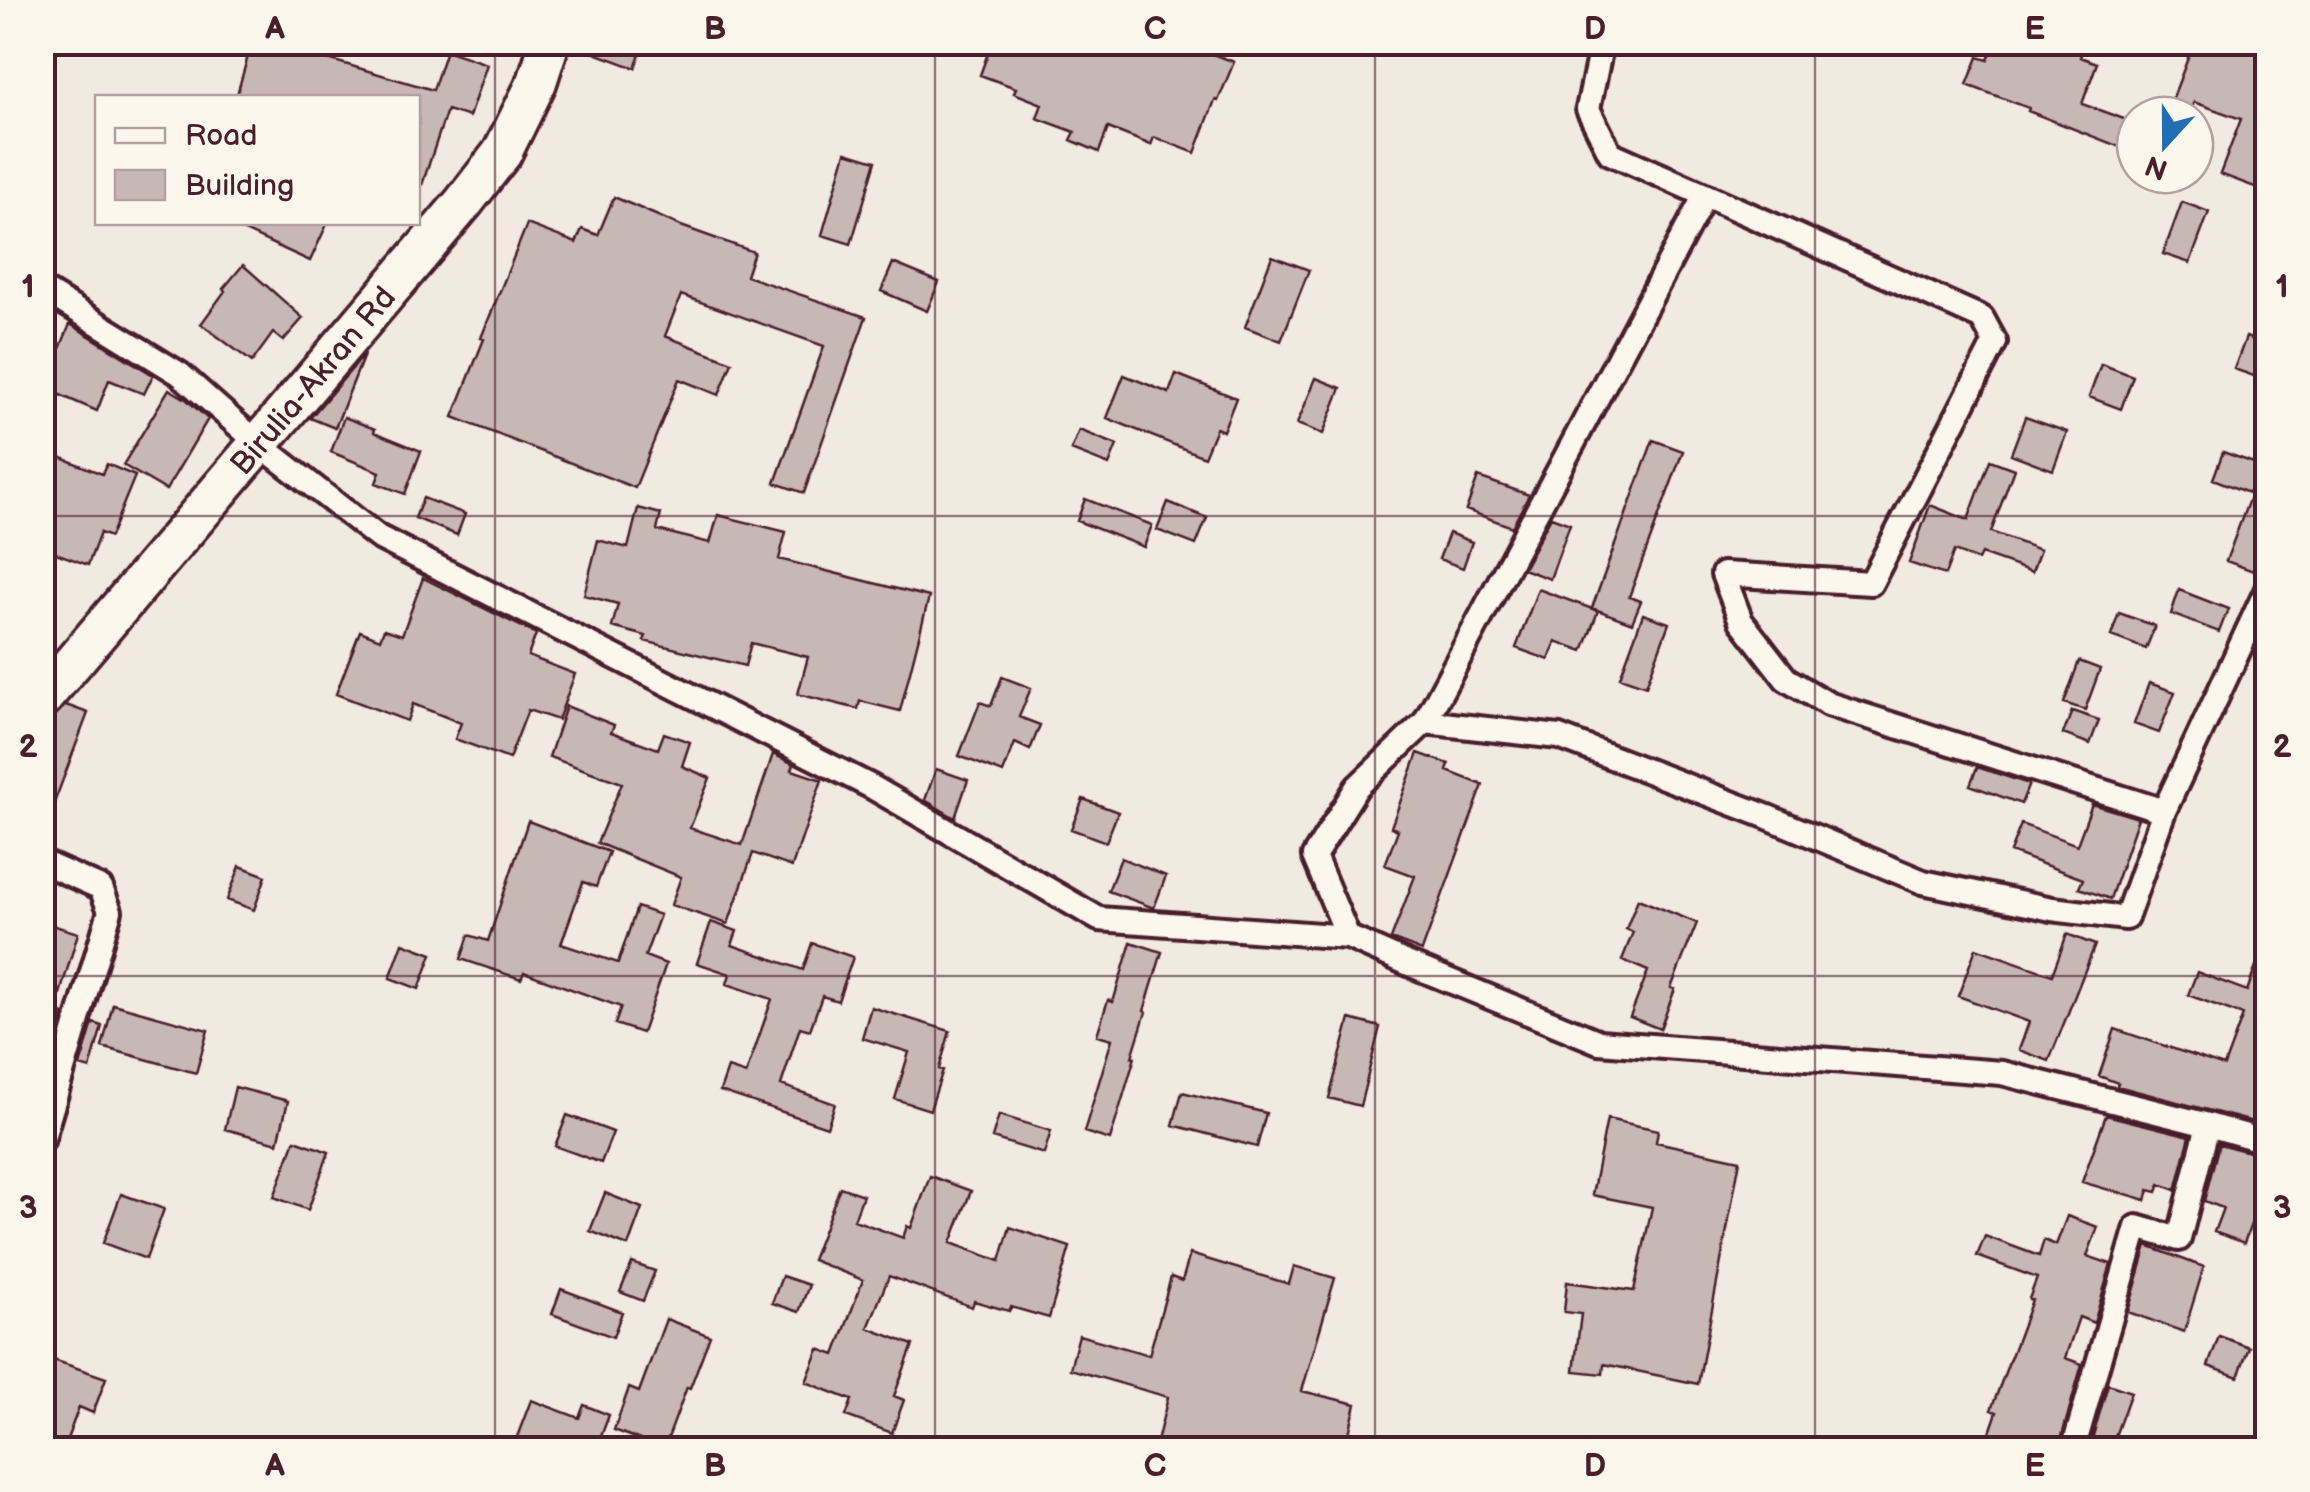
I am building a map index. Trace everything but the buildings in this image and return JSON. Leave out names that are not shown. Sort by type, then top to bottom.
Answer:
[{"type":"highway","name":"Birulia-Akran Rd","points":[[42,700],[502,153],[537,82],[550,42]]},
{"type":"street","points":[[1602,42],[1588,109],[1610,153],[1982,318],[1995,342],[1871,582],[1723,574],[1741,620],[1786,679],[1828,704],[2164,810]]},
{"type":"street","points":[[1348,937],[1314,856],[1357,787],[1425,722],[1705,195]]},
{"type":"street","points":[[42,289],[180,374],[378,537],[872,787],[1099,919],[1348,937],[1598,1042],[2002,1074],[2268,1142]]},
{"type":"street","points":[[1425,722],[1559,737],[1768,817],[1923,882],[2052,909],[2126,918],[2164,810],[2268,587]]},
{"type":"street","points":[[42,862],[101,888],[110,911],[42,1141]]},
{"type":"street","points":[[2073,1450],[2137,1227],[2180,1239],[2208,1125]]}]
